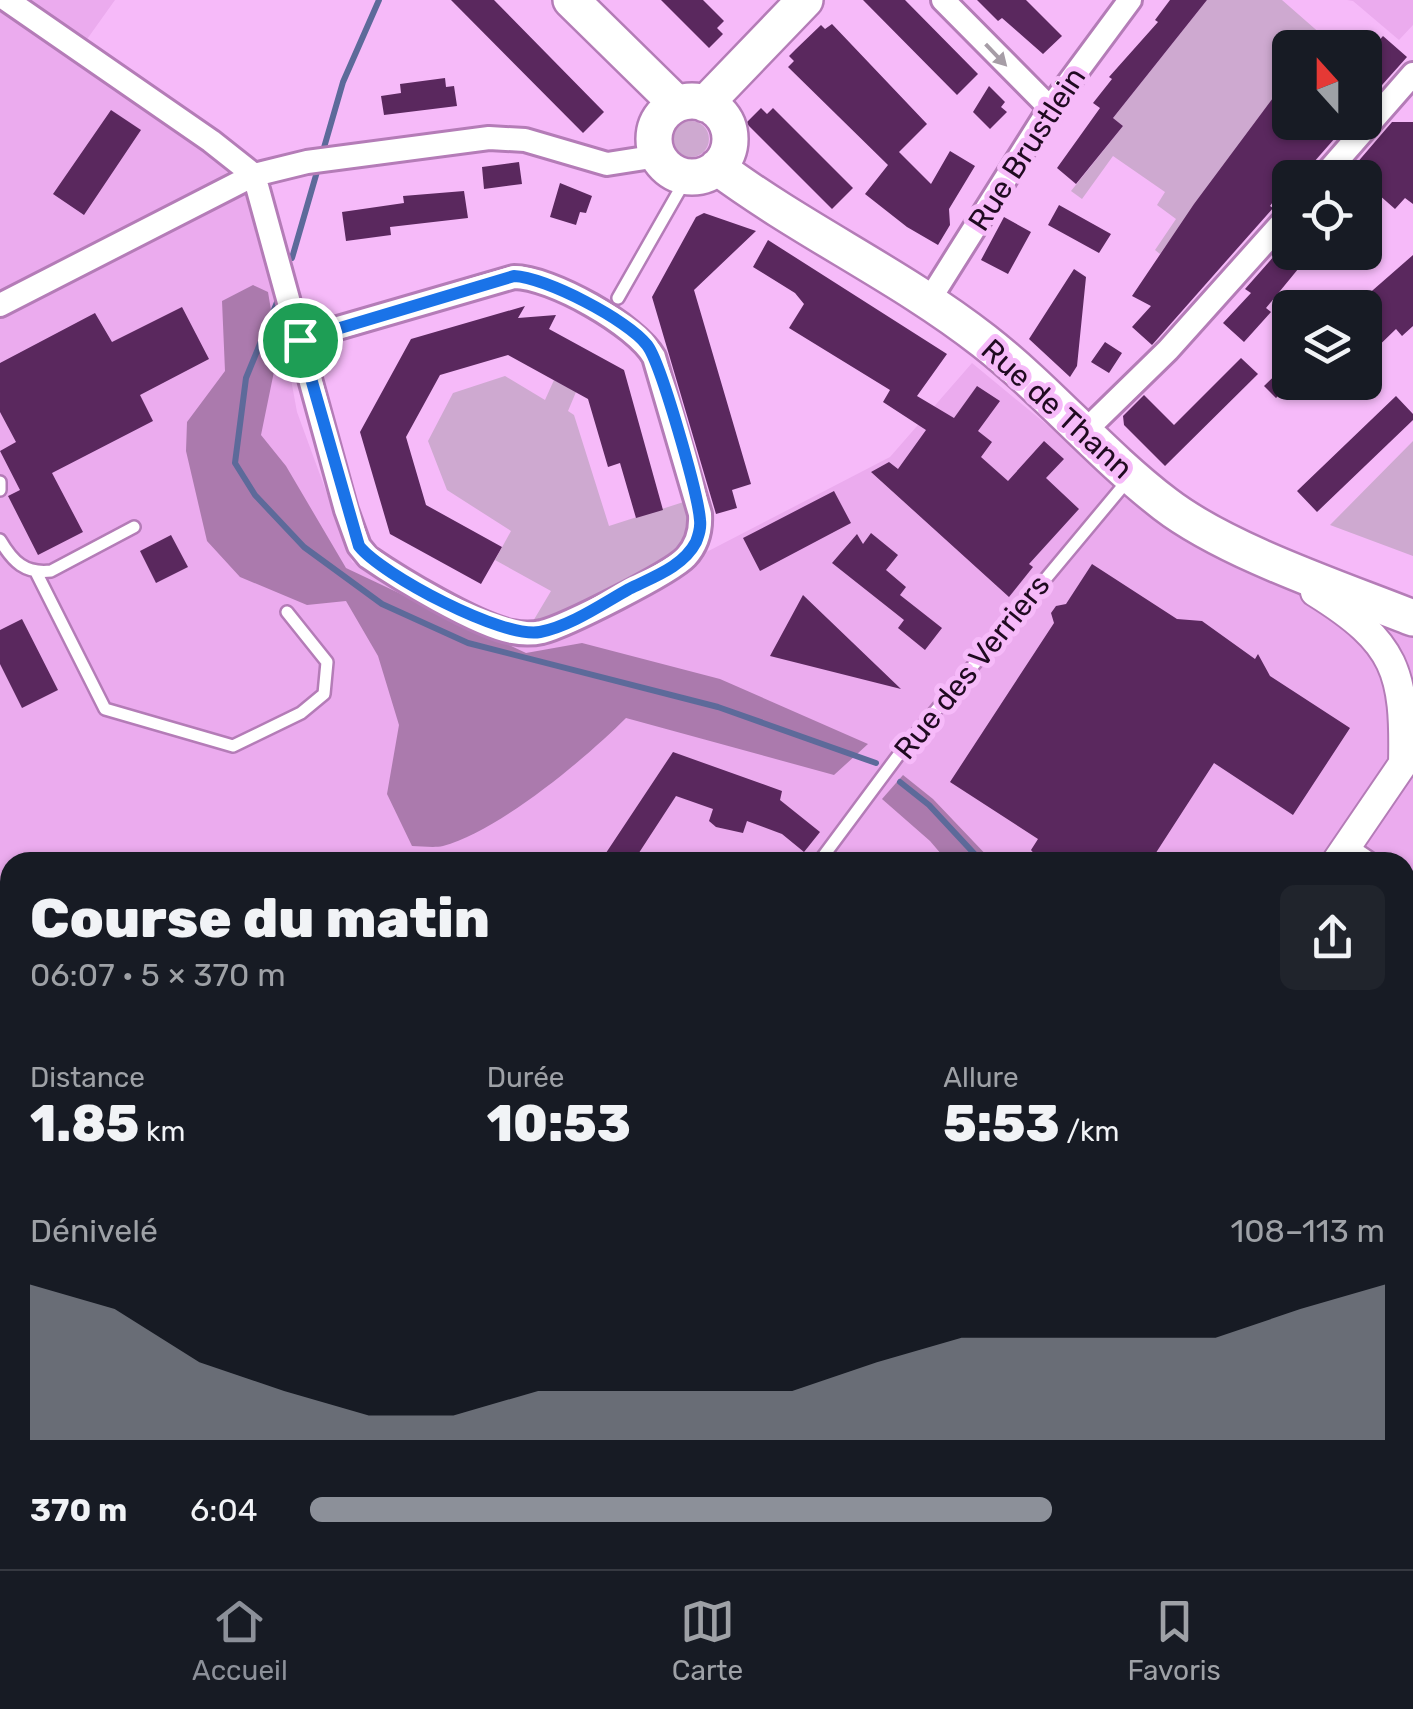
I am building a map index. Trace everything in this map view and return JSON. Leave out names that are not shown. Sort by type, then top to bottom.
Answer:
[{"type":"main road","points":[[571,0],[691,104],[720,113],[729,130],[728,148],[702,172],[666,168],[654,142],[657,123],[691,104],[804,0]]},
{"type":"main road","name":"Rue de Thann","points":[[702,172],[803,227],[928,302],[984,341],[1168,506],[1236,544],[1413,618]]},
{"type":"street","points":[[7,0],[212,141],[254,176],[300,340],[359,546],[382,566],[487,624],[526,634],[554,628],[678,564],[693,546],[701,527],[700,514],[654,357],[640,337],[536,278],[514,276],[300,340]]},
{"type":"street","points":[[942,0],[1050,108]]},
{"type":"street","name":"Rue Brustlein","points":[[928,302],[1050,108],[1130,0]]},
{"type":"street","points":[[1338,160],[1413,74]]},
{"type":"street","points":[[0,305],[254,176],[307,162],[489,138],[525,140],[607,164],[658,156]]},
{"type":"street","points":[[1084,432],[1168,350],[1272,234]]},
{"type":"street","points":[[1236,544],[1351,614],[1386,652],[1404,702],[1408,757],[1344,852]]},
{"type":"lane","points":[[618,298],[702,172]]},
{"type":"lane","name":"Rue des Verriers","points":[[826,852],[897,757],[1132,477]]},
{"type":"lane","points":[[0,482],[0,490]]},
{"type":"lane","points":[[0,540],[23,568],[36,572],[51,570],[134,527]]},
{"type":"lane","points":[[36,572],[105,708],[233,746],[300,713],[324,694],[328,662],[287,612]]},
{"type":"shaded area","points":[[0,0],[115,0],[75,56],[240,177],[263,227],[297,412],[352,562],[525,646],[890,457],[972,363],[1120,485],[1413,617],[1413,852],[0,852]]},
{"type":"shaded area","points":[[1207,0],[1282,0],[1316,30],[1272,30],[1272,100],[1160,254],[1155,250],[1176,219],[1157,205],[1165,192],[1113,156],[1082,199],[1071,191],[1123,126],[1113,118]]},
{"type":"shaded area","points":[[1347,0],[1413,0],[1413,25],[1399,40]]},
{"type":"shaded area","points":[[691,121],[704,126],[709,139],[704,152],[691,157],[678,152],[673,139],[678,126]]},
{"type":"shaded area","points":[[253,285],[268,292],[278,352],[261,435],[286,466],[346,568],[526,653],[582,643],[720,679],[868,744],[834,775],[626,718],[565,773],[515,810],[443,846],[412,846],[387,794],[399,725],[378,656],[346,601],[307,605],[240,577],[207,541],[186,451],[187,422],[225,371],[222,301]]},
{"type":"shaded area","points":[[505,376],[545,400],[554,380],[576,392],[568,411],[574,415],[609,526],[696,498],[693,546],[526,633],[551,591],[495,560],[511,531],[447,490],[428,441],[453,393]]},
{"type":"shaded area","points":[[1413,441],[1413,556],[1330,525]]},
{"type":"shaded area","points":[[903,775],[933,799],[983,852],[939,852],[882,799]]},
{"type":"building","points":[[451,0],[494,0],[604,112],[583,133]]},
{"type":"building","points":[[661,0],[703,0],[724,21],[717,28],[723,34],[709,48]]},
{"type":"building","points":[[863,0],[905,0],[978,74],[957,95]]},
{"type":"building","points":[[977,0],[1026,0],[1062,36],[1043,54]]},
{"type":"building","points":[[1170,0],[1207,0],[1113,118],[1123,126],[1076,184],[1057,168],[1100,108],[1093,103],[1112,79],[1109,77],[1158,22],[1155,20]]},
{"type":"building","points":[[832,24],[927,124],[899,152],[931,184],[950,151],[975,166],[949,209],[950,225],[938,245],[865,194],[888,165],[788,67],[794,61],[789,56],[796,49],[821,25],[825,29]]},
{"type":"building","points":[[1382,37],[1407,57],[1382,85]]},
{"type":"building","points":[[445,78],[446,87],[454,86],[457,106],[384,115],[381,96],[401,93],[400,84]]},
{"type":"building","points":[[989,86],[1005,102],[1001,107],[1007,112],[990,129],[973,112]]},
{"type":"building","points":[[1272,99],[1272,140],[1333,140],[1316,160],[1272,160],[1272,209],[1152,345],[1132,327],[1151,306],[1132,296]]},
{"type":"building","points":[[761,108],[767,114],[773,108],[853,188],[832,209],[746,123]]},
{"type":"building","points":[[111,110],[141,130],[84,215],[53,194]]},
{"type":"building","points":[[1392,122],[1413,122],[1413,204],[1405,198],[1395,209],[1382,198],[1382,160],[1359,160],[1377,140],[1382,140],[1382,134]]},
{"type":"building","points":[[519,162],[522,184],[484,189],[482,167]]},
{"type":"building","points":[[560,183],[592,196],[576,225],[550,217]]},
{"type":"building","points":[[464,191],[468,218],[390,227],[391,235],[346,241],[342,212],[404,203],[403,196]]},
{"type":"building","points":[[1059,205],[1111,234],[1099,253],[1048,225]]},
{"type":"building","points":[[704,213],[756,231],[694,290],[751,484],[732,490],[737,508],[716,514],[652,297],[696,217]]},
{"type":"building","points":[[1004,217],[1031,232],[1008,274],[981,260]]},
{"type":"building","points":[[768,240],[947,354],[917,396],[954,418],[977,386],[1000,401],[978,431],[992,442],[981,457],[1008,481],[1044,441],[1064,459],[1046,478],[1079,509],[1029,564],[1033,567],[1009,597],[871,472],[889,462],[898,469],[926,430],[883,402],[890,390],[789,328],[804,304],[795,293],[753,267]]},
{"type":"building","points":[[1413,255],[1413,326],[1402,336],[1396,329],[1382,343],[1382,290],[1373,290]]},
{"type":"building","points":[[1272,258],[1272,270],[1297,270],[1281,290],[1272,290],[1272,301],[1266,308],[1271,312],[1244,342],[1223,323],[1251,293],[1245,289]]},
{"type":"building","points":[[1074,269],[1086,277],[1077,366],[1070,377],[1029,339]]},
{"type":"building","points":[[525,306],[518,318],[556,315],[549,329],[624,370],[663,510],[636,518],[620,463],[608,467],[588,399],[508,355],[440,375],[406,437],[426,505],[502,547],[481,584],[390,534],[360,432],[411,339]]},
{"type":"building","points":[[182,307],[209,359],[140,395],[153,421],[52,473],[83,532],[38,555],[8,496],[20,490],[0,451],[16,442],[0,412],[0,363],[95,313],[112,342]]},
{"type":"building","points":[[1105,342],[1122,353],[1109,373],[1091,362]]},
{"type":"building","points":[[1241,358],[1258,374],[1165,466],[1124,425],[1123,416],[1144,395],[1174,425]]},
{"type":"building","points":[[1272,378],[1272,394],[1264,386]]},
{"type":"building","points":[[1396,396],[1413,414],[1413,420],[1317,512],[1297,491]]},
{"type":"building","points":[[834,491],[851,523],[760,571],[743,538]]},
{"type":"building","points":[[871,533],[898,555],[886,570],[906,587],[900,595],[942,628],[925,650],[898,628],[904,620],[832,563],[857,534],[863,544]]},
{"type":"building","points":[[171,535],[188,567],[156,583],[140,551]]},
{"type":"building","points":[[1092,564],[1177,619],[1202,621],[1255,659],[1258,654],[1270,676],[1350,728],[1293,815],[1214,763],[1156,852],[1033,852],[1038,839],[950,782],[1054,623],[1051,613],[1056,606],[1066,604]]},
{"type":"building","points":[[803,595],[901,689],[770,656]]},
{"type":"building","points":[[22,619],[58,690],[22,708],[0,664],[0,630]]},
{"type":"building","points":[[673,752],[782,791],[780,800],[820,832],[804,852],[782,834],[747,821],[743,833],[716,827],[709,821],[713,809],[676,796],[640,852],[607,852]]},
{"type":"waterway","points":[[292,258],[343,82],[379,0]]},
{"type":"waterway","points":[[278,300],[246,378],[235,463],[255,495],[304,547],[382,604],[468,643],[718,707],[876,763]]},
{"type":"waterway","points":[[900,782],[929,805],[973,852]]},
{"type":"route","points":[[536,278],[608,316],[648,346],[696,498],[701,527],[698,538],[678,564],[554,628],[526,634],[487,624],[382,566],[359,546],[326,442],[300,340],[501,279],[536,278]]}]
